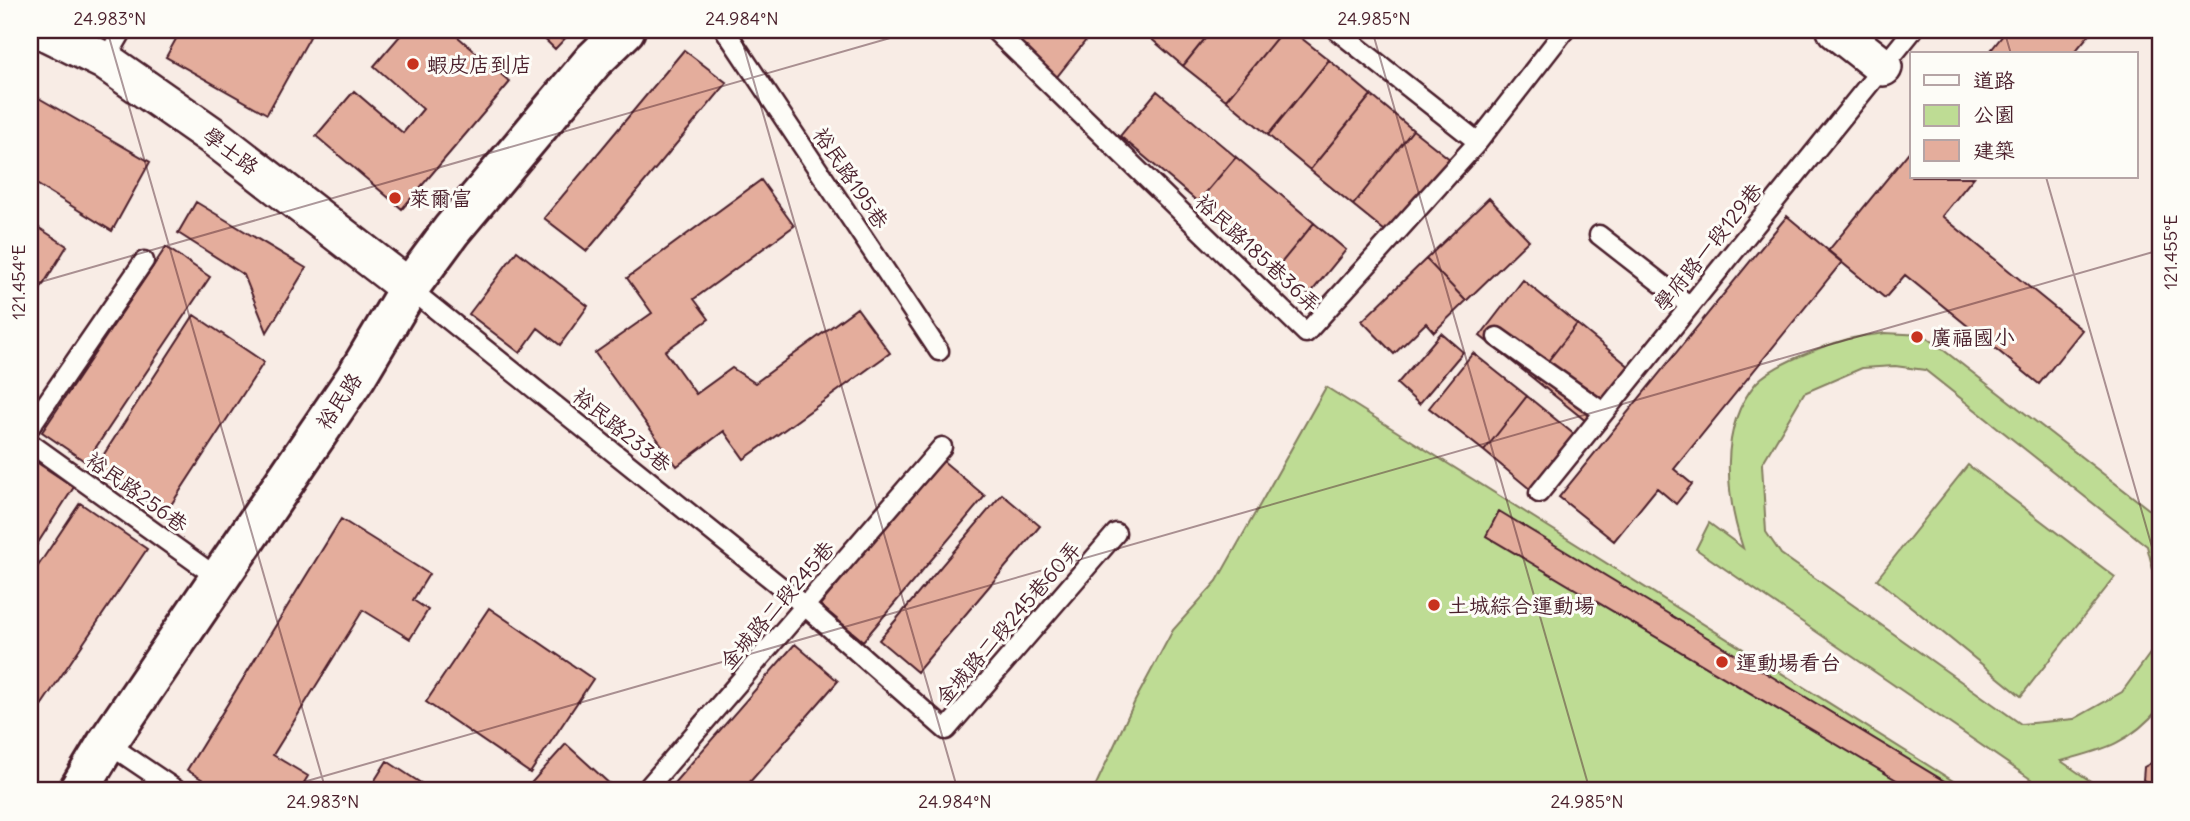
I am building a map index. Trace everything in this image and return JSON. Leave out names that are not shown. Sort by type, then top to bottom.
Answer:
[{"type":"street","name":"學士路","points":[[42,30],[105,61],[214,137],[409,288]]},
{"type":"street","name":"裕民路","points":[[78,791],[107,743],[356,377],[409,288],[468,209],[593,61],[625,30]]},
{"type":"street","points":[[1836,30],[1883,67]]},
{"type":"lane","points":[[105,61],[123,30]]},
{"type":"lane","name":"裕民路195巷","points":[[725,30],[939,351]]},
{"type":"lane","name":"裕民路185巷36弄","points":[[994,30],[1306,333],[1479,142]]},
{"type":"lane","points":[[1336,30],[1479,142],[1564,30]]},
{"type":"lane","name":"學府路一段129巷","points":[[1539,493],[1913,30]]},
{"type":"lane","points":[[1599,235],[1690,306]]},
{"type":"lane","points":[[30,427],[144,261]]},
{"type":"lane","name":"裕民路233巷","points":[[409,288],[806,607]]},
{"type":"lane","points":[[1497,337],[1603,412]]},
{"type":"lane","name":"裕民路256巷","points":[[30,443],[218,578]]},
{"type":"lane","name":"金城路二段245巷","points":[[645,791],[943,447]]},
{"type":"lane","name":"金城路二段245巷60弄","points":[[806,607],[946,730],[1116,533]]},
{"type":"lane","points":[[107,743],[178,791]]},
{"type":"green space","points":[[1885,333],[1924,335],[2160,518],[2160,707],[2127,737],[2090,753],[2061,761],[2105,791],[2048,791],[1696,549],[1709,523],[1743,548],[1733,507],[1729,463],[1736,421],[1744,401],[1756,383],[1774,369],[1812,351],[1848,339]],"holes":[[[1895,366],[1925,370],[2147,546],[2159,593],[2154,648],[2122,692],[2074,719],[2021,724],[1781,554],[1766,532],[1762,464],[1804,393],[1862,368]]]},
{"type":"green space","name":"土城綜合運動場","points":[[1326,387],[1969,791],[1093,791],[1135,701],[1173,630],[1217,581]]},
{"type":"green space","points":[[1968,465],[2115,577],[2021,696],[1877,579]]},
{"type":"building","points":[[181,30],[297,30],[310,37],[267,114],[166,57]]},
{"type":"building","points":[[405,30],[450,30],[510,82],[402,209],[316,136],[354,91],[403,133],[423,109],[374,66]]},
{"type":"building","points":[[535,30],[573,30],[555,49]]},
{"type":"building","points":[[1012,30],[1094,30],[1052,83],[1002,42]]},
{"type":"building","points":[[1141,30],[1212,30],[1183,66]]},
{"type":"building","points":[[1212,30],[1283,30],[1226,100],[1183,66]]},
{"type":"building","points":[[1283,30],[1291,30],[1329,60],[1268,135],[1226,100]]},
{"type":"building","points":[[2007,30],[2093,30],[2075,52],[1990,52]]},
{"type":"building","points":[[684,50],[727,83],[587,251],[544,218]]},
{"type":"building","points":[[1329,60],[1371,95],[1310,170],[1268,135]]},
{"type":"building","points":[[1157,91],[1236,157],[1198,202],[1120,136]]},
{"type":"building","points":[[30,93],[150,162],[112,231],[30,180]]},
{"type":"building","points":[[1371,95],[1413,130],[1353,205],[1310,170]]},
{"type":"building","points":[[1413,130],[1456,164],[1395,239],[1353,205]]},
{"type":"building","points":[[1910,150],[1910,178],[1973,178],[1942,216],[2082,330],[2039,384],[1905,275],[1885,298],[1828,251]]},
{"type":"building","points":[[1236,157],[1314,223],[1277,268],[1198,202]]},
{"type":"building","points":[[761,180],[794,226],[694,299],[709,319],[665,351],[696,394],[732,368],[755,383],[857,308],[890,353],[744,459],[724,431],[677,466],[595,353],[652,313],[627,278]]},
{"type":"building","points":[[1489,198],[1529,240],[1466,301],[1426,259]]},
{"type":"building","points":[[196,202],[306,268],[267,332],[244,275],[178,233]]},
{"type":"building","points":[[1787,216],[1842,262],[1674,469],[1692,484],[1676,504],[1657,488],[1614,541],[1559,497]]},
{"type":"building","points":[[30,222],[67,246],[30,306]]},
{"type":"building","points":[[1314,223],[1346,250],[1309,295],[1277,268]]},
{"type":"building","points":[[166,247],[210,277],[86,462],[42,432]]},
{"type":"building","points":[[517,251],[588,306],[560,345],[538,328],[520,353],[469,314]]},
{"type":"building","points":[[1426,259],[1466,301],[1434,332],[1426,323],[1394,354],[1362,321]]},
{"type":"building","points":[[1523,280],[1577,324],[1534,379],[1480,336]]},
{"type":"building","points":[[194,315],[264,362],[165,514],[95,468]]},
{"type":"building","points":[[1577,324],[1631,368],[1587,422],[1534,379]]},
{"type":"building","points":[[1441,333],[1463,352],[1419,404],[1397,384]]},
{"type":"building","points":[[1473,353],[1527,396],[1484,451],[1429,408]]},
{"type":"building","points":[[1527,396],[1581,440],[1537,495],[1484,451]]},
{"type":"building","points":[[30,458],[74,487],[30,555]]},
{"type":"building","points":[[942,460],[985,496],[863,641],[820,605]]},
{"type":"building","points":[[1002,494],[1040,526],[917,672],[879,640]]},
{"type":"building","points":[[80,503],[147,549],[30,722],[30,578]]},
{"type":"building","name":"運動場看台","points":[[1499,511],[1954,787],[1952,791],[1915,791],[1486,536]]},
{"type":"building","points":[[341,519],[429,574],[413,600],[428,610],[410,639],[363,610],[273,755],[308,776],[299,791],[221,791],[187,770]]},
{"type":"building","points":[[489,608],[593,679],[530,773],[426,702]]},
{"type":"building","points":[[795,644],[838,681],[742,791],[667,791]]},
{"type":"building","points":[[566,744],[613,787],[610,791],[524,791]]},
{"type":"building","points":[[387,761],[433,791],[368,791]]},
{"type":"building","points":[[2160,762],[2160,791],[2142,791],[2149,783],[2143,780],[2144,767]]},
{"type":"place","name":"蝦皮店到店","points":[[413,64]]},
{"type":"place","name":"萊爾富","points":[[395,198]]},
{"type":"place","name":"廣福國小","points":[[1917,337]]},
{"type":"place","name":"土城綜合運動場","points":[[1434,605]]},
{"type":"place","name":"運動場看台","points":[[1722,662]]}]
